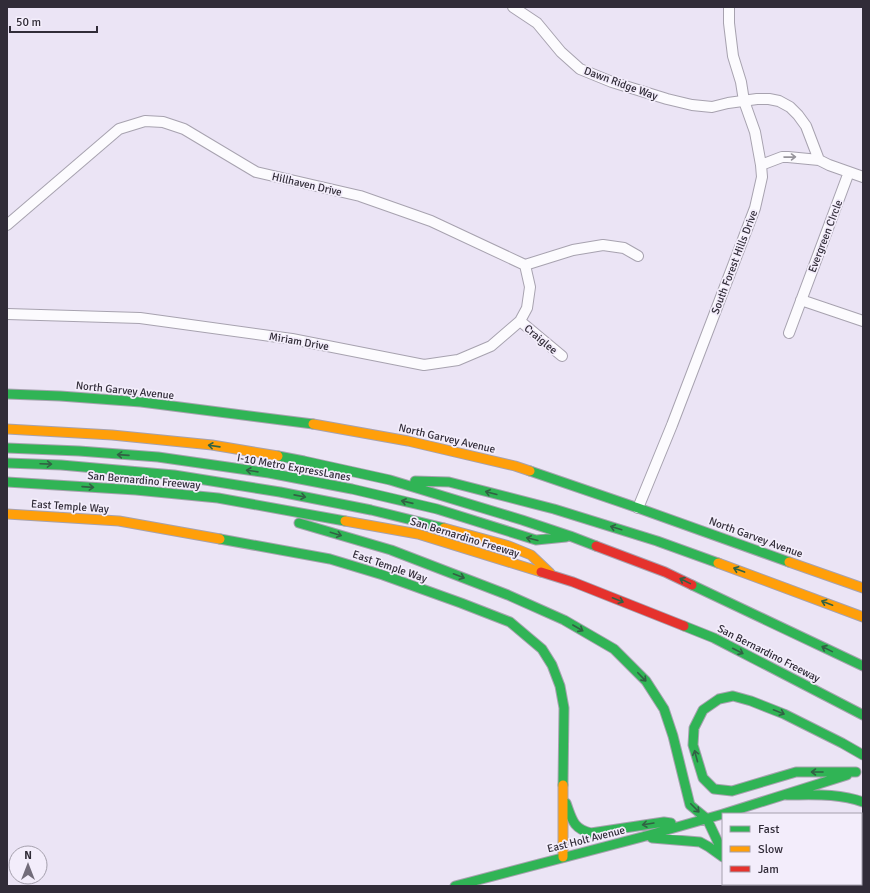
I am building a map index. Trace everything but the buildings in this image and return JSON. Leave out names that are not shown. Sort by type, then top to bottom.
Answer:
[{"type":"main road","name":"North Garvey Avenue","points":[[7,394],[141,402],[300,422],[400,440],[515,466],[863,588]]},
{"type":"main road","points":[[7,429],[212,445],[304,461],[390,480],[570,536],[665,572],[863,666]]},
{"type":"main road","name":"I-10 Metro ExpressLanes","points":[[7,448],[79,451],[158,457],[269,473],[437,509],[536,540],[570,536]]},
{"type":"main road","points":[[7,463],[61,465],[174,475],[280,492],[371,510],[509,546],[532,555],[556,577]]},
{"type":"main road","points":[[390,480],[449,482],[554,509],[657,541],[863,617]]},
{"type":"main road","name":"San Bernardino Freeway","points":[[7,482],[218,498],[418,534],[573,582],[714,638],[863,715]]},
{"type":"main road","points":[[218,498],[391,550],[508,595],[564,620],[614,649],[646,681],[664,709],[674,736],[690,805],[707,819],[722,851]]},
{"type":"main road","name":"East Temple Way","points":[[7,514],[119,521],[330,559],[383,575],[510,622],[542,649],[552,665],[560,686],[564,708],[563,857]]},
{"type":"main road","points":[[860,771],[796,772],[732,791],[714,789],[703,778],[693,745],[694,728],[703,710],[719,699],[733,696],[784,714],[863,755]]},
{"type":"main road","name":"East Holt Avenue","points":[[726,813],[860,771]]},
{"type":"main road","points":[[787,794],[846,797],[863,802]]},
{"type":"main road","points":[[564,796],[572,820],[583,832],[591,833],[664,822],[687,824]]},
{"type":"main road","points":[[756,813],[770,800]]},
{"type":"main road","name":"East Holt Avenue","points":[[455,886],[722,814]]},
{"type":"main road","points":[[642,837],[700,842],[722,856]]},
{"type":"street","name":"Dawn Ridge Way","points":[[513,7],[537,23],[561,52],[580,69],[626,86],[667,99],[692,105],[712,107],[757,99],[779,101],[790,107],[798,114],[806,126],[820,160]]},
{"type":"street","name":"South Forest Hills Drive","points":[[638,508],[672,425],[754,208],[762,177],[762,165],[733,56],[729,23],[729,7]]},
{"type":"street","name":"Hillhaven Drive","points":[[7,224],[119,129],[145,121],[163,122],[184,129],[256,172],[360,196],[431,221],[525,265]]},
{"type":"street","points":[[762,165],[782,157],[820,160],[863,177]]},
{"type":"street","name":"Evergreen CIrcle","points":[[789,333],[849,172]]},
{"type":"street","points":[[525,265],[573,250],[603,245],[624,248],[638,256]]},
{"type":"street","name":"Miriam Drive","points":[[7,314],[140,318],[292,339],[424,365],[458,360],[491,346],[520,321],[527,308],[530,287],[525,265]]},
{"type":"street","points":[[801,300],[863,321]]},
{"type":"street","name":"Craiglee","points":[[520,321],[562,356]]},
{"type":"traffic: fast","points":[[7,394],[141,402],[313,424]]},
{"type":"traffic: fast","points":[[7,448],[79,451],[158,457],[269,473],[352,489],[437,509],[536,540],[566,537]]},
{"type":"traffic: fast","points":[[278,456],[390,480],[522,520],[596,546]]},
{"type":"traffic: fast","points":[[7,463],[61,465],[174,475],[280,492],[371,510],[444,528]]},
{"type":"traffic: fast","points":[[530,471],[789,562]]},
{"type":"traffic: fast","points":[[415,481],[449,482],[554,509],[657,541],[718,563]]},
{"type":"traffic: fast","points":[[7,482],[136,490],[218,498],[345,521]]},
{"type":"traffic: fast","points":[[299,523],[391,550],[508,595],[564,620],[614,649],[646,681],[664,709],[673,736],[690,805],[707,819]]},
{"type":"traffic: fast","points":[[220,539],[330,559],[383,575],[510,622],[542,649],[552,665],[560,686],[564,708],[563,785]]},
{"type":"traffic: fast","points":[[692,585],[863,666]]},
{"type":"traffic: fast","points":[[684,626],[714,638],[863,715]]},
{"type":"traffic: fast","points":[[856,772],[796,772],[732,791],[714,789],[703,778],[693,745],[694,728],[703,710],[719,699],[733,696],[751,701],[784,714],[863,755]]},
{"type":"traffic: fast","points":[[726,813],[847,775]]},
{"type":"traffic: fast","points":[[787,795],[835,796],[863,802]]},
{"type":"traffic: fast","points":[[566,803],[577,826],[580,829],[591,833],[664,822],[671,823]]},
{"type":"traffic: fast","points":[[455,886],[722,814]]},
{"type":"traffic: fast","points":[[707,819],[722,851]]},
{"type":"traffic: fast","points":[[652,838],[700,842],[722,856]]},
{"type":"traffic: slow","points":[[313,424],[408,441],[515,466],[530,471]]},
{"type":"traffic: slow","points":[[7,429],[112,435],[212,445],[278,456]]},
{"type":"traffic: slow","points":[[7,514],[119,521],[220,539]]},
{"type":"traffic: slow","points":[[345,521],[418,534],[541,572]]},
{"type":"traffic: slow","points":[[444,528],[509,546],[531,555],[550,573]]},
{"type":"traffic: slow","points":[[789,562],[863,588]]},
{"type":"traffic: slow","points":[[718,563],[863,617]]},
{"type":"traffic: slow","points":[[563,785],[563,857]]},
{"type":"traffic: jam","points":[[596,546],[665,572],[692,585]]},
{"type":"traffic: jam","points":[[541,572],[573,582],[684,626]]}]
